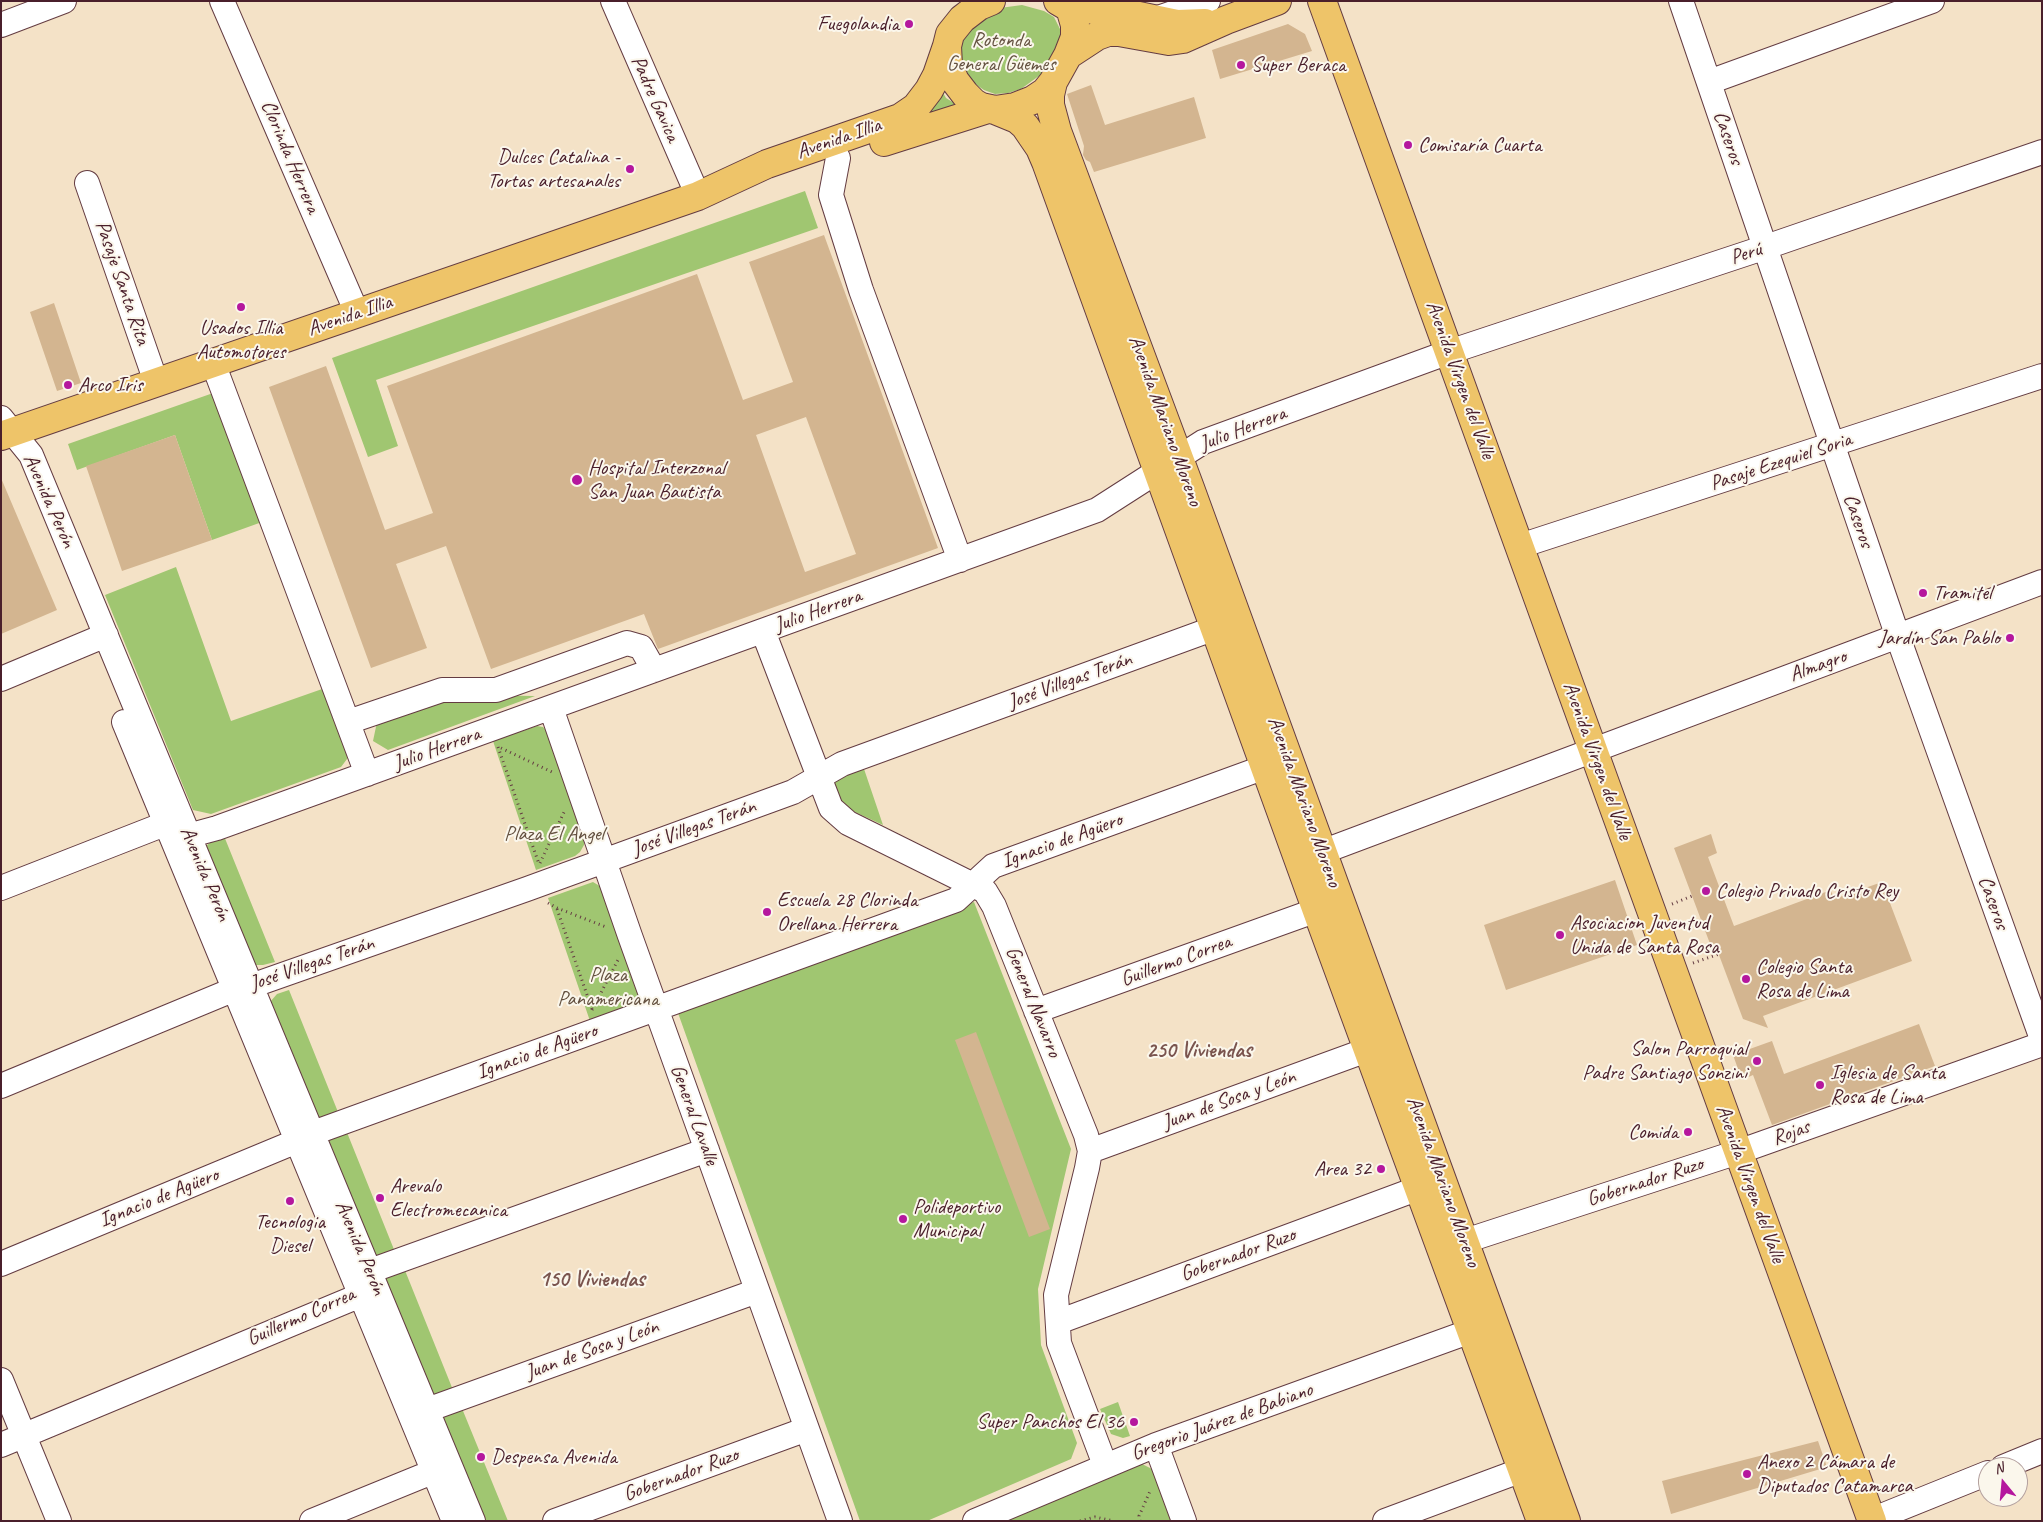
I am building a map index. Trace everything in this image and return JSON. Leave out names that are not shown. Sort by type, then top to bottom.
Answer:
[{"type":"main road","points":[[948,40],[950,1]]},
{"type":"main road","points":[[948,40],[970,11],[991,1]]},
{"type":"main road","points":[[1067,4],[1115,11],[1177,24],[1196,24],[1217,10],[1277,1]]},
{"type":"main road","name":"Avenida Virgen del Valle","points":[[1322,1],[1871,1520]]},
{"type":"main road","points":[[1053,82],[1068,55],[1075,37],[1074,20],[1067,4]]},
{"type":"main road","points":[[1068,55],[1097,36],[1108,32],[1119,32],[1169,41],[1183,39],[1217,10]]},
{"type":"main road","name":"Avenida Illia","points":[[5,428],[214,363],[698,196],[767,164],[909,114],[916,107],[937,75],[948,40]]},
{"type":"main road","name":"Avenida Mariano Moreno","points":[[948,40],[948,66],[955,81],[974,103],[1017,119],[1025,126],[1040,148],[1322,852],[1566,1521]]},
{"type":"main road","name":"Avenida Illia","points":[[698,196],[763,182],[964,115],[992,109],[1015,107],[1033,100],[1045,92],[1053,82]]},
{"type":"main road","name":"Avenida Mariano Moreno","points":[[1053,82],[1050,104],[1057,131],[1168,465],[1215,628],[1316,910],[1541,1521]]},
{"type":"street","points":[[1,25],[64,1]]},
{"type":"street","name":"Clorinda Herrera","points":[[222,1],[357,313]]},
{"type":"street","name":"Padre Gavica","points":[[613,1],[698,196]]},
{"type":"street","name":"Caseros","points":[[1681,1],[1898,637],[2042,1039]]},
{"type":"street","points":[[1709,82],[1932,1]]},
{"type":"street","name":"Perú","points":[[1449,352],[1766,247],[2042,152]]},
{"type":"street","points":[[838,158],[831,195],[861,290],[960,560]]},
{"type":"street","name":"Pasaje Santa Rita","points":[[88,183],[156,382]]},
{"type":"street","name":"Julio Herrera","points":[[1,888],[177,829],[217,828],[1097,510],[1202,442],[1449,352]]},
{"type":"street","points":[[214,363],[367,774]]},
{"type":"street","name":"Pasaje Ezequiel Soria","points":[[1520,546],[1833,446],[2042,376]]},
{"type":"street","name":"Avenida Perón","points":[[5,428],[16,461],[99,638],[305,1137],[361,1295],[442,1468],[473,1521]]},
{"type":"street","name":"Almagro","points":[[1593,749],[2042,582]]},
{"type":"street","name":"José Villegas Terán","points":[[1,1086],[243,987],[527,889],[794,792],[842,764],[1215,628]]},
{"type":"street","name":"General Navarro","points":[[763,631],[831,808],[848,823],[985,890],[994,906],[1086,1135],[1090,1151]]},
{"type":"street","points":[[1,679],[99,638]]},
{"type":"street","points":[[348,722],[442,690],[496,690],[627,643],[641,648],[654,670]]},
{"type":"street","name":"General Lavalle","points":[[551,708],[603,862],[840,1521]]},
{"type":"street","points":[[1322,852],[1593,749]]},
{"type":"street","name":"Ignacio de Agüero","points":[[1,1264],[305,1137],[956,900],[993,866],[1265,767]]},
{"type":"street","name":"Guillermo Correa","points":[[1036,1011],[1316,910]]},
{"type":"street","name":"Rojas","points":[[1738,1152],[2042,1044]]},
{"type":"street","name":"Juan de Sosa y León","points":[[1090,1151],[1368,1050]]},
{"type":"street","name":"Avenida Perón","points":[[305,1137],[370,1271],[427,1410],[454,1521]]},
{"type":"street","name":"Guillermo Correa","points":[[1,1445],[361,1295],[370,1271],[707,1150]]},
{"type":"street","points":[[1090,1151],[1056,1295],[1059,1343],[1106,1465]]},
{"type":"street","name":"Gobernador Ruzo","points":[[1465,1241],[1738,1152]]},
{"type":"street","name":"Gobernador Ruzo","points":[[1058,1322],[1419,1188]]},
{"type":"street","name":"Juan de Sosa y León","points":[[427,1410],[757,1291]]},
{"type":"street","name":"Gregorio Juárez de Babiano","points":[[975,1521],[1156,1445],[1471,1331]]},
{"type":"street","points":[[1,1380],[59,1521]]},
{"type":"street","name":"Gobernador Ruzo","points":[[555,1521],[807,1430]]},
{"type":"street","points":[[1156,1445],[1184,1521]]},
{"type":"street","points":[[2027,1457],[2042,1451]]},
{"type":"street","points":[[312,1521],[442,1468]]},
{"type":"street","points":[[1385,1521],[1522,1470]]},
{"type":"street","points":[[1871,1520],[1978,1477]]},
{"type":"path","points":[[476,735],[577,784],[527,889],[557,908],[630,936],[577,1037]]},
{"type":"path","points":[[498,746],[539,864]]},
{"type":"path","points":[[557,908],[592,1010]]},
{"type":"path","points":[[1673,970],[1719,954]]},
{"type":"path","points":[[1140,1521],[1139,1516],[1155,1481]]},
{"type":"path","points":[[1080,1521],[1095,1517],[1114,1521]]},
{"type":"green space","name":"Rotonda General Güemes","points":[[1022,5],[1044,11],[1054,17],[1061,31],[1061,43],[1043,73],[1021,89],[995,94],[984,90],[966,78],[959,59],[961,40],[966,28],[1000,8]]},
{"type":"green space","points":[[942,91],[946,98],[962,108],[915,122]]},
{"type":"green space","points":[[805,191],[818,228],[376,380],[398,446],[368,457],[332,358]]},
{"type":"green space","points":[[216,392],[262,522],[212,540],[175,435],[77,470],[68,444]]},
{"type":"green space","points":[[176,567],[231,721],[325,688],[350,755],[341,767],[211,814],[193,810],[105,595]]},
{"type":"green space","points":[[458,695],[535,696],[388,750],[373,741],[377,722]]},
{"type":"green space","name":"Plaza El Angel","points":[[537,726],[543,727],[547,731],[584,837],[584,845],[575,856],[536,870],[493,741]]},
{"type":"green space","points":[[863,766],[883,825],[846,808],[830,789],[834,779]]},
{"type":"green space","points":[[224,836],[275,962],[254,965],[205,847],[213,840]]},
{"type":"green space","name":"Plaza Panamericana","points":[[593,882],[603,888],[640,998],[639,1003],[591,1024],[548,898]]},
{"type":"green space","name":"Polideportivo Municipal","points":[[974,902],[1071,1149],[1038,1289],[1041,1345],[1077,1443],[1071,1459],[927,1521],[860,1521],[678,1013],[679,1007]]},
{"type":"green space","points":[[289,990],[340,1117],[319,1120],[270,1002],[277,994]]},
{"type":"green space","points":[[346,1130],[395,1252],[384,1256],[375,1256],[327,1141],[334,1134]]},
{"type":"green space","points":[[404,1268],[453,1390],[442,1394],[433,1394],[427,1390],[385,1280],[392,1272]]},
{"type":"green space","points":[[1118,1402],[1130,1436],[1123,1438],[1111,1434],[1100,1409]]},
{"type":"green space","points":[[461,1406],[508,1521],[482,1521],[443,1428],[443,1417],[450,1410]]},
{"type":"green space","points":[[1140,1463],[1156,1471],[1174,1521],[1000,1521]]},
{"type":"building","name":"Super Beraca","points":[[1288,24],[1305,34],[1312,51],[1220,79],[1212,50]]},
{"type":"building","points":[[1091,85],[1105,125],[1194,97],[1206,138],[1094,172],[1090,162],[1083,155],[1084,146],[1067,94]]},
{"type":"building","points":[[824,235],[938,548],[658,649],[644,614],[491,669],[446,546],[396,564],[427,648],[371,668],[269,387],[326,366],[385,530],[433,513],[387,386],[697,274],[743,400],[793,382],[749,262]],"holes":[[[806,417],[856,554],[805,572],[756,435]]]},
{"type":"building","points":[[54,303],[81,383],[57,391],[30,312]]},
{"type":"building","points":[[175,435],[212,540],[122,571],[86,466]]},
{"type":"building","points":[[1,478],[57,610],[1,634]]},
{"type":"building","points":[[1711,834],[1717,853],[1708,857],[1734,926],[1831,890],[1834,899],[1882,882],[1912,961],[1763,1016],[1768,1028],[1743,1019],[1716,947],[1712,949],[1674,848]]},
{"type":"building","name":"Asociacion Juventud Unida de Santa Rosa","points":[[1615,880],[1637,945],[1506,990],[1484,925]]},
{"type":"building","points":[[1919,1024],[1935,1066],[1772,1125],[1753,1075],[1742,1080],[1733,1055],[1772,1041],[1784,1074]]},
{"type":"building","points":[[976,1032],[1050,1229],[1029,1237],[955,1040]]},
{"type":"building","name":"Anexo 2 Cámara de Diputados Catamarca","points":[[1818,1441],[1827,1467],[1671,1514],[1662,1481]]},
{"type":"place","name":"Fuegolandia","points":[[909,24]]},
{"type":"place","name":"Super Beraca","points":[[1241,65]]},
{"type":"place","name":"Comisaría Cuarta","points":[[1408,145]]},
{"type":"place","name":"Dulces Catalina - Tortas artesanales","points":[[630,169]]},
{"type":"place","name":"Usados Illia Automotores","points":[[241,307]]},
{"type":"place","name":"Arco Iris","points":[[68,385]]},
{"type":"place","name":"Hospital Interzonal San Juan Bautista","points":[[577,480]]},
{"type":"place","name":"Tramitel","points":[[1923,593]]},
{"type":"place","name":"Jardín San Pablo","points":[[2010,638]]},
{"type":"place","name":"Colegio Privado Cristo Rey","points":[[1706,891]]},
{"type":"place","name":"Escuela 28 Clorinda Orellana Herrera","points":[[767,912]]},
{"type":"place","name":"Asociacion Juventud Unida de Santa Rosa","points":[[1560,935]]},
{"type":"place","name":"Colegio Santa Rosa de Lima","points":[[1746,979]]},
{"type":"place","name":"Salon Parroquial Padre Santiago Sonzini","points":[[1757,1061]]},
{"type":"place","name":"Iglesia de Santa Rosa de Lima","points":[[1820,1085]]},
{"type":"place","name":"Comida","points":[[1688,1132]]},
{"type":"place","name":"Area 32","points":[[1381,1169]]},
{"type":"place","name":"Arevalo Electromecanica","points":[[380,1198]]},
{"type":"place","name":"Tecnologia Diesel","points":[[290,1201]]},
{"type":"place","name":"Polideportivo Municipal","points":[[903,1219]]},
{"type":"place","name":"Super Panchos El 36","points":[[1134,1422]]},
{"type":"place","name":"Despensa Avenida","points":[[481,1457]]},
{"type":"place","name":"Anexo 2 Cámara de Diputados Catamarca","points":[[1747,1474]]},
{"type":"district","name":"250 Viviendas","points":[[1199,1051]]},
{"type":"district","name":"150 Viviendas","points":[[592,1280]]}]
